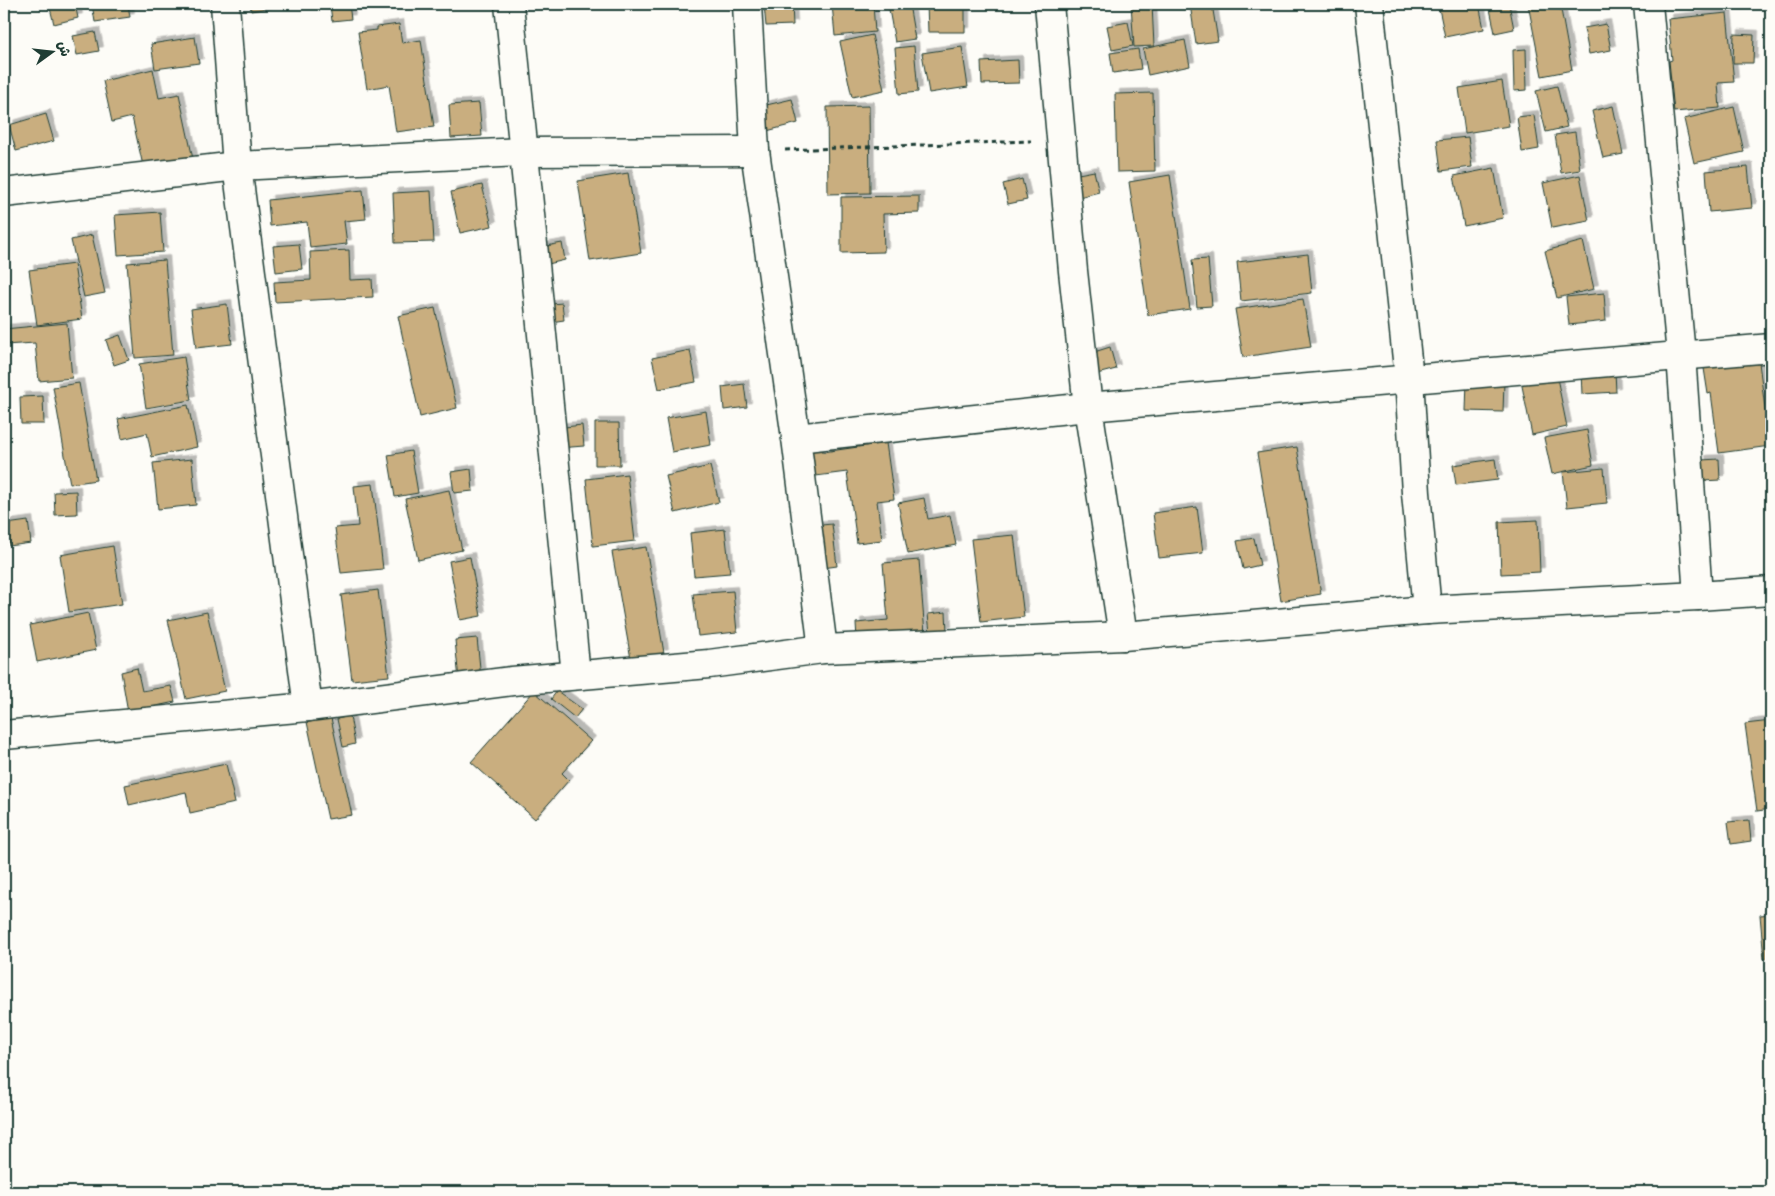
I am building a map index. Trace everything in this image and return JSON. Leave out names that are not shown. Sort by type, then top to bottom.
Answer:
[{"type":"street","points":[[226,4],[237,166],[308,707]]},
{"type":"street","points":[[509,4],[576,675]]},
{"type":"street","points":[[747,4],[755,151],[824,650]]},
{"type":"street","points":[[1049,4],[1073,271],[1088,406],[1123,636]]},
{"type":"street","points":[[1369,4],[1409,378],[1416,493],[1427,610]]},
{"type":"street","points":[[1648,4],[1682,355],[1698,596]]},
{"type":"street","points":[[4,193],[237,166],[523,152],[755,151]]},
{"type":"street","points":[[796,438],[1088,406],[1771,348]]},
{"type":"street","points":[[4,735],[308,707],[512,680],[709,664],[824,650],[1123,636],[1427,610],[1698,596],[1771,590]]},
{"type":"path","points":[[755,151],[1061,140]]},
{"type":"building","points":[[49,4],[75,4],[78,18],[54,24]]},
{"type":"building","points":[[92,4],[128,4],[130,17],[95,22]]},
{"type":"building","points":[[250,4],[279,4],[280,6],[251,11]]},
{"type":"building","points":[[330,4],[349,4],[351,19],[332,21]]},
{"type":"building","points":[[385,4],[420,4],[421,5],[385,9]]},
{"type":"building","points":[[792,4],[793,25],[766,26],[764,5]]},
{"type":"building","points":[[832,4],[873,4],[875,32],[835,36]]},
{"type":"building","points":[[888,4],[909,4],[915,39],[895,42]]},
{"type":"building","points":[[927,4],[965,4],[965,32],[928,32]]},
{"type":"building","points":[[1131,4],[1152,4],[1154,46],[1134,47]]},
{"type":"building","points":[[1190,4],[1212,4],[1218,41],[1196,44]]},
{"type":"building","points":[[1438,4],[1479,4],[1484,29],[1445,37]]},
{"type":"building","points":[[1489,4],[1509,4],[1514,29],[1495,33]]},
{"type":"building","points":[[1528,4],[1560,4],[1572,70],[1542,76]]},
{"type":"building","points":[[1727,13],[1734,82],[1718,83],[1720,108],[1674,112],[1669,61],[1672,60],[1668,19]]},
{"type":"building","points":[[1128,22],[1133,46],[1112,50],[1107,26]]},
{"type":"building","points":[[399,24],[402,43],[421,40],[434,127],[396,132],[389,85],[367,89],[358,32],[377,30],[377,27]]},
{"type":"building","points":[[1606,24],[1611,50],[1589,54],[1584,28]]},
{"type":"building","points":[[95,32],[99,51],[77,55],[73,36]]},
{"type":"building","points":[[1734,34],[1754,35],[1753,63],[1733,63]]},
{"type":"building","points":[[872,35],[884,90],[852,97],[840,42]]},
{"type":"building","points":[[195,37],[199,63],[155,69],[151,44]]},
{"type":"building","points":[[1185,40],[1190,66],[1148,75],[1143,49]]},
{"type":"building","points":[[914,46],[918,92],[899,94],[895,48]]},
{"type":"building","points":[[962,47],[968,87],[929,93],[922,53]]},
{"type":"building","points":[[1766,47],[1771,47],[1771,90]]},
{"type":"building","points":[[1138,49],[1141,69],[1113,73],[1110,53]]},
{"type":"building","points":[[1526,49],[1527,90],[1514,91],[1513,50]]},
{"type":"building","points":[[1018,60],[1019,83],[982,84],[981,62]]},
{"type":"building","points":[[153,69],[159,98],[179,94],[193,159],[144,170],[132,117],[112,122],[103,81]]},
{"type":"building","points":[[1502,81],[1509,126],[1465,133],[1459,88]]},
{"type":"building","points":[[1557,86],[1567,127],[1546,132],[1536,91]]},
{"type":"building","points":[[1153,93],[1155,171],[1117,172],[1115,94]]},
{"type":"building","points":[[792,99],[798,123],[751,135],[745,110]]},
{"type":"building","points":[[479,103],[482,136],[451,138],[449,105]]},
{"type":"building","points":[[869,106],[870,193],[828,194],[827,107]]},
{"type":"building","points":[[1613,106],[1623,154],[1603,158],[1592,111]]},
{"type":"building","points":[[1734,107],[1744,152],[1694,163],[1684,119]]},
{"type":"building","points":[[46,114],[54,141],[16,151],[9,125]]},
{"type":"building","points":[[1534,115],[1539,149],[1522,152],[1517,117]]},
{"type":"building","points":[[1575,132],[1580,170],[1561,173],[1555,135]]},
{"type":"building","points":[[1468,137],[1472,167],[1441,171],[1437,140]]},
{"type":"building","points":[[1748,167],[1752,208],[1709,212],[1706,171]]},
{"type":"building","points":[[1494,168],[1503,218],[1464,226],[1454,176]]},
{"type":"building","points":[[1094,171],[1099,192],[1079,197],[1073,175]]},
{"type":"building","points":[[628,173],[641,253],[590,261],[578,181]]},
{"type":"building","points":[[1170,175],[1190,309],[1148,315],[1129,182]]},
{"type":"building","points":[[1580,175],[1589,221],[1552,228],[1543,183]]},
{"type":"building","points":[[1022,179],[1027,200],[1008,204],[1003,184]]},
{"type":"building","points":[[482,185],[492,226],[460,233],[451,192]]},
{"type":"building","points":[[363,190],[366,219],[344,221],[347,244],[310,248],[307,222],[270,226],[268,200]]},
{"type":"building","points":[[431,191],[434,242],[395,243],[393,193]]},
{"type":"building","points":[[919,196],[919,213],[883,214],[884,252],[841,253],[841,197]]},
{"type":"building","points":[[160,212],[163,252],[118,255],[115,215]]},
{"type":"building","points":[[92,235],[105,293],[84,297],[71,240]]},
{"type":"building","points":[[1583,241],[1594,289],[1557,298],[1545,251]]},
{"type":"building","points":[[562,243],[565,260],[544,265],[541,247]]},
{"type":"building","points":[[299,244],[302,269],[276,272],[273,246]]},
{"type":"building","points":[[349,250],[350,280],[372,279],[373,297],[275,302],[274,282],[311,280],[310,252]]},
{"type":"building","points":[[1308,254],[1312,293],[1241,301],[1237,262]]},
{"type":"building","points":[[1208,259],[1212,306],[1197,307],[1192,260]]},
{"type":"building","points":[[165,260],[173,355],[135,358],[127,263]]},
{"type":"building","points":[[74,264],[82,319],[37,325],[29,270]]},
{"type":"building","points":[[1604,293],[1606,321],[1569,325],[1566,297]]},
{"type":"building","points":[[1303,299],[1311,347],[1243,357],[1235,309]]},
{"type":"building","points":[[562,303],[564,320],[544,323],[542,305]]},
{"type":"building","points":[[227,304],[232,344],[196,348],[191,309]]},
{"type":"building","points":[[435,308],[457,408],[420,417],[398,316]]},
{"type":"building","points":[[67,323],[72,378],[39,381],[35,343],[5,345],[4,329]]},
{"type":"building","points":[[120,335],[129,360],[114,365],[106,340]]},
{"type":"building","points":[[1110,347],[1116,369],[1097,374],[1091,353]]},
{"type":"building","points":[[690,350],[696,382],[659,389],[652,358]]},
{"type":"building","points":[[1758,355],[1770,446],[1719,453],[1711,393],[1708,394],[1703,362]]},
{"type":"building","points":[[184,357],[191,400],[146,408],[139,364]]},
{"type":"building","points":[[1615,371],[1616,392],[1582,394],[1581,372]]},
{"type":"building","points":[[1556,373],[1567,427],[1532,435],[1521,381]]},
{"type":"building","points":[[1467,380],[1504,382],[1503,412],[1466,411]]},
{"type":"building","points":[[79,383],[96,480],[70,484],[53,387]]},
{"type":"building","points":[[744,384],[747,407],[724,410],[722,387]]},
{"type":"building","points":[[43,396],[44,424],[21,424],[20,397]]},
{"type":"building","points":[[188,405],[197,447],[152,457],[147,433],[122,439],[118,419]]},
{"type":"building","points":[[706,411],[711,445],[672,452],[666,418]]},
{"type":"building","points":[[595,423],[619,423],[620,465],[595,465]]},
{"type":"building","points":[[582,425],[584,446],[559,448],[556,428]]},
{"type":"building","points":[[1587,430],[1593,465],[1552,474],[1544,438]]},
{"type":"building","points":[[821,432],[823,452],[886,443],[894,499],[877,501],[882,540],[857,543],[847,472],[808,477],[802,435]]},
{"type":"building","points":[[1297,447],[1321,594],[1281,601],[1257,453]]},
{"type":"building","points":[[411,451],[418,493],[395,497],[388,455]]},
{"type":"building","points":[[192,459],[196,505],[158,509],[153,463]]},
{"type":"building","points":[[1495,459],[1498,480],[1456,485],[1453,465]]},
{"type":"building","points":[[1719,459],[1720,480],[1703,481],[1701,460]]},
{"type":"building","points":[[710,466],[719,502],[675,513],[666,476]]},
{"type":"building","points":[[1604,468],[1607,503],[1567,507],[1563,472]]},
{"type":"building","points":[[471,469],[473,491],[454,493],[451,472]]},
{"type":"building","points":[[627,474],[635,541],[593,546],[586,479]]},
{"type":"building","points":[[373,484],[383,569],[341,573],[335,528],[358,526],[354,486]]},
{"type":"building","points":[[449,490],[462,550],[418,560],[405,499]]},
{"type":"building","points":[[76,491],[77,514],[55,515],[54,492]]},
{"type":"building","points":[[924,498],[928,519],[950,515],[956,545],[908,554],[898,503]]},
{"type":"building","points":[[1197,507],[1203,553],[1159,558],[1153,513]]},
{"type":"building","points":[[1538,520],[1540,572],[1501,574],[1499,522]]},
{"type":"building","points":[[28,521],[31,543],[9,546],[7,524]]},
{"type":"building","points":[[832,524],[837,566],[816,569],[811,526]]},
{"type":"building","points":[[725,529],[730,573],[694,576],[690,533]]},
{"type":"building","points":[[1014,535],[1024,617],[981,622],[971,539]]},
{"type":"building","points":[[1254,538],[1260,565],[1243,569],[1237,541]]},
{"type":"building","points":[[113,546],[122,604],[69,612],[60,555]]},
{"type":"building","points":[[646,547],[664,653],[631,659],[612,552]]},
{"type":"building","points":[[470,557],[481,616],[460,620],[449,561]]},
{"type":"building","points":[[919,560],[925,634],[857,639],[856,623],[888,620],[883,563]]},
{"type":"building","points":[[378,590],[389,676],[352,680],[341,595]]},
{"type":"building","points":[[733,591],[737,632],[698,636],[693,594]]},
{"type":"building","points":[[207,612],[225,691],[186,699],[168,620]]},
{"type":"building","points":[[946,612],[947,631],[930,633],[928,614]]},
{"type":"building","points":[[88,613],[96,650],[37,662],[30,625]]},
{"type":"building","points":[[477,638],[481,678],[459,680],[455,640]]},
{"type":"building","points":[[137,668],[142,691],[171,686],[175,702],[128,712],[121,672]]},
{"type":"building","points":[[534,691],[591,741],[562,773],[569,780],[535,819],[471,762]]},
{"type":"building","points":[[557,691],[582,709],[575,718],[551,699]]},
{"type":"building","points":[[350,716],[355,744],[343,747],[337,719]]},
{"type":"building","points":[[331,718],[352,815],[328,819],[307,722]]},
{"type":"building","points":[[1771,721],[1771,809],[1757,811],[1745,724]]},
{"type":"building","points":[[226,764],[235,803],[190,813],[186,792],[129,805],[125,785]]},
{"type":"building","points":[[1749,820],[1751,841],[1731,844],[1728,822]]},
{"type":"building","points":[[1771,914],[1771,958],[1764,959],[1760,915]]}]
